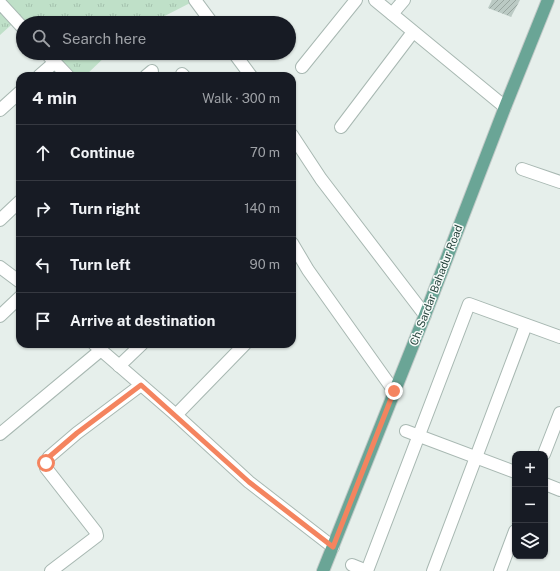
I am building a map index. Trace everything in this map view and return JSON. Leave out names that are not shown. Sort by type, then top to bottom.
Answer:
[{"type":"main road","name":"Ch. Sardar Bahadur Road","points":[[324,571],[548,0]]},
{"type":"street","points":[[195,0],[207,16]]},
{"type":"street","points":[[302,67],[356,0]]},
{"type":"street","points":[[375,0],[505,107]]},
{"type":"street","points":[[392,14],[404,0]]},
{"type":"street","points":[[0,3],[16,20]]},
{"type":"street","points":[[341,127],[413,32]]},
{"type":"street","points":[[41,72],[49,60]]},
{"type":"street","points":[[52,60],[64,72]]},
{"type":"street","points":[[239,60],[248,72]]},
{"type":"street","points":[[0,110],[16,96]]},
{"type":"street","points":[[296,141],[321,179],[425,315]]},
{"type":"street","points":[[522,169],[560,182]]},
{"type":"street","points":[[0,220],[16,205]]},
{"type":"street","points":[[296,250],[308,270],[394,391]]},
{"type":"street","points":[[0,267],[16,279]]},
{"type":"street","points":[[0,316],[16,300]]},
{"type":"street","points":[[352,565],[367,571],[469,304],[560,337]]},
{"type":"street","points":[[433,571],[526,324]]},
{"type":"street","points":[[0,434],[96,348]]},
{"type":"street","points":[[98,348],[176,415],[249,482],[333,547]]},
{"type":"street","points":[[119,366],[138,348]]},
{"type":"street","points":[[176,415],[241,348]]},
{"type":"street","points":[[51,571],[97,536],[96,532],[46,468],[46,463],[49,457],[77,433],[141,385]]},
{"type":"street","points":[[545,451],[560,413]]},
{"type":"street","points":[[406,431],[512,471]]},
{"type":"street","points":[[548,485],[560,490]]},
{"type":"street","points":[[500,571],[512,539]]},
{"type":"green space","points":[[0,0],[191,0],[192,2],[165,16],[16,16],[16,21],[0,35]]},
{"type":"green space","points":[[57,60],[102,60],[89,72],[68,72]]},
{"type":"building","points":[[492,0],[520,0],[511,17],[488,8]]},
{"type":"route","points":[[46,463],[49,457],[77,433],[141,385],[249,482],[333,547],[394,391]]}]
